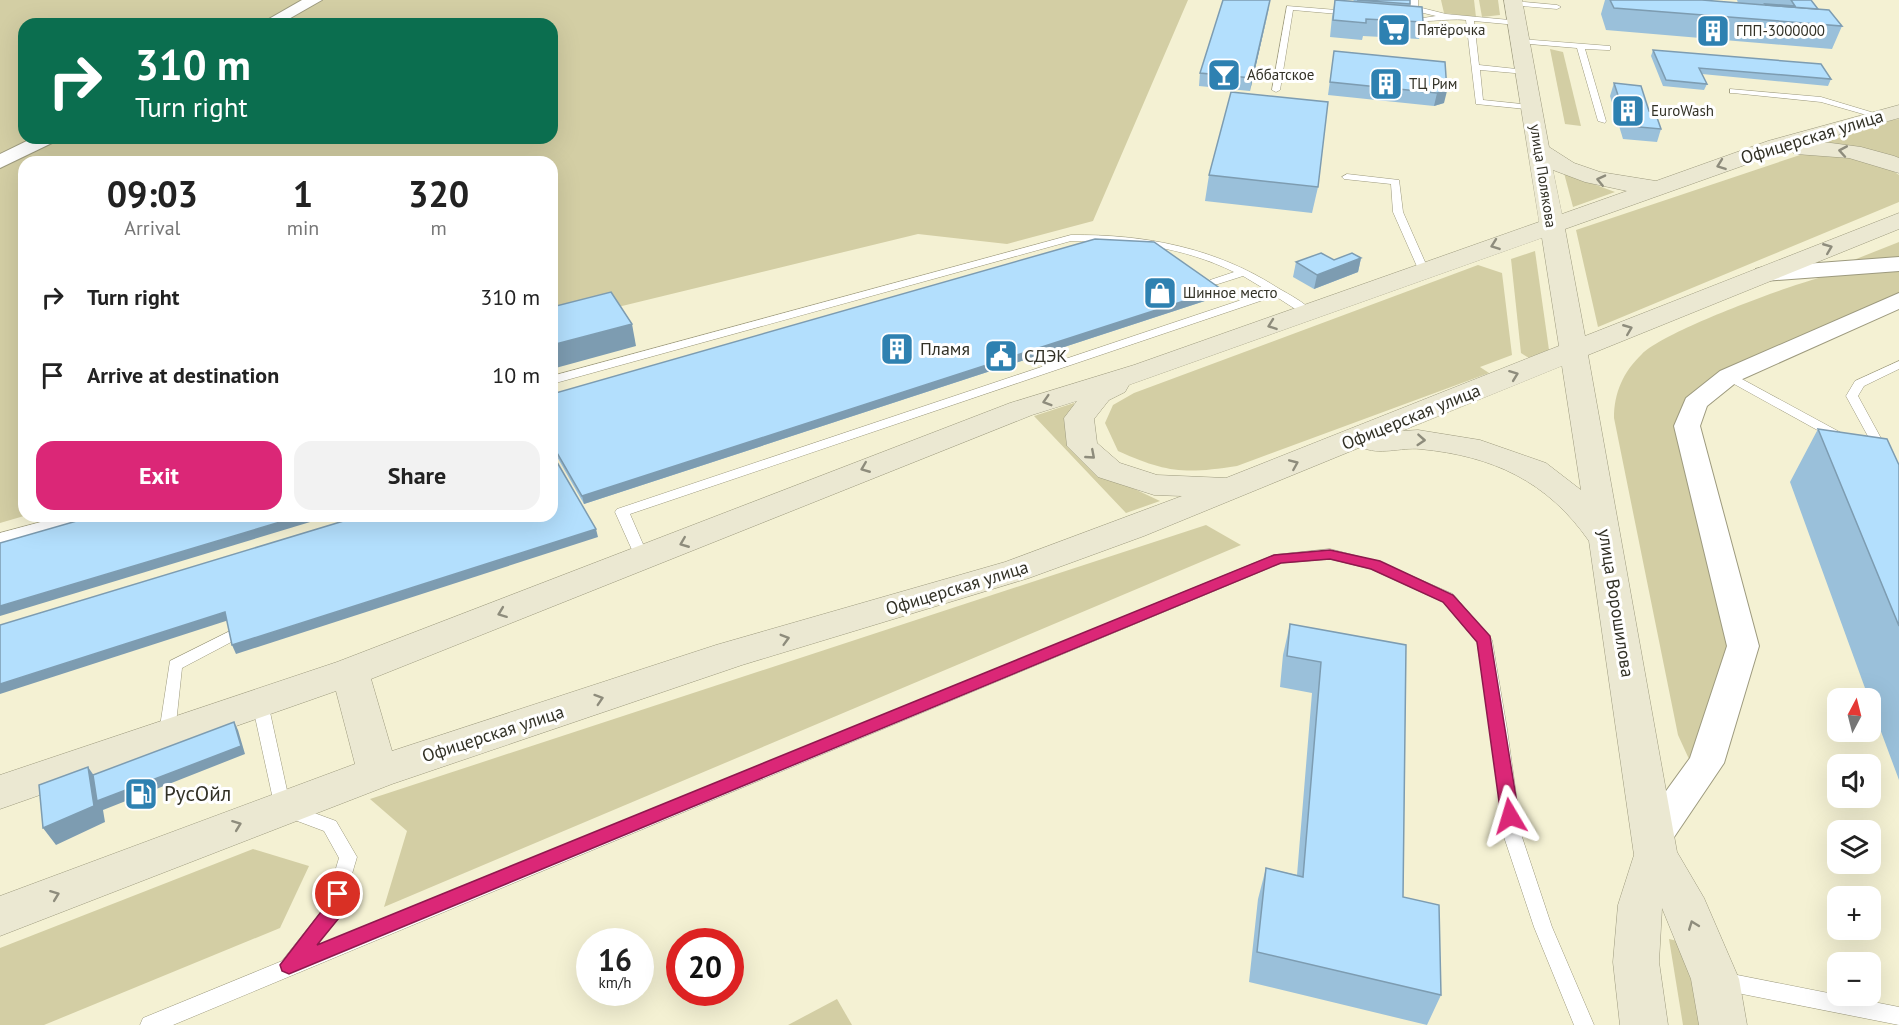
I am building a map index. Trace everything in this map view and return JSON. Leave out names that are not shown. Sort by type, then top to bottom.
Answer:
[{"type":"main road","name":"улица Полякова","points":[[1516,17],[1573,351]]},
{"type":"main road","name":"Офицерская улица","points":[[0,792],[350,672],[865,468],[1021,409],[1144,371],[1776,146],[1899,111]]},
{"type":"main road","points":[[1776,146],[1830,148],[1865,155],[1899,166]]},
{"type":"main road","points":[[1540,151],[1558,165],[1578,175],[1615,183],[1659,188]]},
{"type":"main road","name":"Офицерская улица","points":[[0,916],[378,772],[729,656],[1017,570],[1240,486],[1899,220]]},
{"type":"main road","name":"улица Ворошилова","points":[[1573,351],[1655,847],[1689,912],[1715,979],[1723,1025]]},
{"type":"main road","points":[[1144,371],[1100,394],[1079,418],[1082,447],[1109,470],[1154,485],[1196,488],[1240,486]]},
{"type":"main road","points":[[1341,444],[1418,439],[1469,447],[1503,458],[1535,470],[1582,507],[1606,541]]},
{"type":"main road","points":[[350,672],[378,772]]},
{"type":"main road","name":"улица Ворошилова","points":[[1644,1025],[1636,962],[1640,905],[1655,847]]},
{"type":"street","points":[[280,18],[314,0]]},
{"type":"street","points":[[0,162],[35,144]]},
{"type":"street","points":[[1764,274],[1899,264]]},
{"type":"street","points":[[1655,847],[1706,763],[1743,646],[1687,426],[1695,404],[1729,376],[1899,300]]},
{"type":"lane","points":[[1414,0],[1414,8],[1470,19],[1516,17],[1557,7]]},
{"type":"lane","points":[[1276,90],[1290,8],[1357,14]]},
{"type":"lane","points":[[1390,17],[1424,20],[1446,16]]},
{"type":"lane","points":[[1516,17],[1580,46],[1607,48]]},
{"type":"lane","points":[[1470,19],[1479,102],[1532,108]]},
{"type":"lane","points":[[1580,46],[1602,121]]},
{"type":"lane","points":[[1475,67],[1526,72]]},
{"type":"lane","points":[[1733,91],[1821,100],[1877,116]]},
{"type":"lane","points":[[1347,177],[1396,182],[1398,212],[1424,271]]},
{"type":"lane","points":[[558,378],[1071,238],[1109,237],[1143,240],[1211,257],[1244,272],[1307,312]]},
{"type":"lane","points":[[1214,282],[1244,272]]},
{"type":"lane","points":[[642,558],[622,512],[1275,292]]},
{"type":"lane","points":[[1729,376],[1889,464],[1852,396],[1858,384],[1899,365]]},
{"type":"lane","points":[[0,538],[57,522]]},
{"type":"lane","points":[[150,1025],[289,965],[1279,558],[1330,554],[1375,565],[1448,598],[1484,640],[1499,729],[1513,837],[1543,927],[1584,1025]]},
{"type":"lane","points":[[167,733],[175,665],[232,635]]},
{"type":"lane","points":[[260,703],[282,807],[330,826],[348,857],[332,912],[289,965]]},
{"type":"lane","points":[[1715,979],[1899,1016]]},
{"type":"shaded area","points":[[0,0],[1188,0],[1093,221],[1007,244],[918,234],[558,322],[558,156],[18,156],[18,518],[0,523]]},
{"type":"shaded area","points":[[1441,0],[1474,0],[1476,17],[1444,13]]},
{"type":"shaded area","points":[[1479,0],[1498,0],[1500,15],[1482,17]]},
{"type":"shaded area","points":[[1550,49],[1563,52],[1581,126],[1565,124]]},
{"type":"shaded area","points":[[1899,119],[1899,161],[1823,143],[1892,120]]},
{"type":"shaded area","points":[[1827,153],[1874,163],[1899,175],[1899,202],[1598,327],[1576,230],[1800,155]]},
{"type":"shaded area","points":[[1564,173],[1615,192],[1573,207]]},
{"type":"shaded area","points":[[1899,242],[1899,258],[1846,263]]},
{"type":"shaded area","points":[[1535,251],[1549,350],[1529,358],[1521,353],[1511,259]]},
{"type":"shaded area","points":[[1478,265],[1502,273],[1512,355],[1480,367],[1489,373],[1237,466],[1189,471],[1176,470],[1150,464],[1118,451],[1105,423],[1113,405],[1134,393]]},
{"type":"shaded area","points":[[1899,269],[1899,293],[1711,379],[1684,404],[1738,649],[1694,770],[1678,735],[1614,418],[1621,383],[1635,361],[1655,344],[1704,320],[1818,278],[1851,272]]},
{"type":"shaded area","points":[[1074,403],[1071,422],[1126,485],[1160,501],[1126,513],[1034,416]]},
{"type":"shaded area","points":[[1206,525],[1241,545],[384,907],[407,831],[370,799]]},
{"type":"shaded area","points":[[253,849],[309,866],[280,928],[44,1025],[0,1025],[0,948]]},
{"type":"shaded area","points":[[1669,939],[1691,944],[1705,1025],[1683,1025]]},
{"type":"shaded area","points":[[837,999],[852,1025],[788,1025]]},
{"type":"building","points":[[1223,0],[1270,0],[1252,78],[1200,73]]},
{"type":"building","points":[[1335,0],[1422,7],[1423,22],[1366,19],[1366,23],[1333,20]]},
{"type":"building","points":[[1357,0],[1410,0],[1410,4]]},
{"type":"building","points":[[1610,0],[1702,0],[1829,10],[1842,26],[1614,8]]},
{"type":"building","points":[[1791,0],[1811,0],[1818,9],[1765,4],[1795,6]]},
{"type":"building","points":[[1653,50],[1821,64],[1831,79],[1699,68],[1707,84],[1666,80]]},
{"type":"building","points":[[1334,51],[1445,62],[1447,91],[1437,93],[1330,82]]},
{"type":"building","points":[[1614,83],[1641,86],[1649,111],[1655,112],[1661,129],[1628,126]]},
{"type":"building","points":[[1231,92],[1328,102],[1318,187],[1209,175]]},
{"type":"building","name":"Пламя","points":[[1095,239],[1154,242],[1221,289],[582,496],[558,454],[558,392]]},
{"type":"building","points":[[1321,253],[1334,260],[1352,253],[1361,258],[1317,275],[1296,262]]},
{"type":"building","points":[[611,292],[632,324],[558,343],[558,305]]},
{"type":"building","points":[[1818,429],[1887,439],[1899,465],[1899,626]]},
{"type":"building","points":[[558,464],[596,529],[232,645],[225,612],[0,684],[0,625],[340,522],[558,522]]},
{"type":"building","points":[[73,522],[280,522],[0,606],[0,543]]},
{"type":"building","points":[[1290,624],[1406,645],[1403,897],[1439,905],[1441,995],[1257,952],[1266,868],[1303,877],[1321,662],[1287,656]]},
{"type":"building","points":[[234,722],[241,746],[97,801],[93,775]]},
{"type":"building","points":[[88,767],[94,806],[43,828],[39,785]]},
{"type":"place","name":"Пятёрочка","points":[[1394,30]]},
{"type":"place","name":"ГПП-3000000","points":[[1713,31]]},
{"type":"place","name":"Аббатское","points":[[1224,75]]},
{"type":"place","name":"ТЦ Рим","points":[[1386,84]]},
{"type":"place","name":"EuroWash","points":[[1628,111]]},
{"type":"place","name":"Шинное место","points":[[1160,293]]},
{"type":"place","name":"Пламя","points":[[897,349]]},
{"type":"place","name":"СДЭК","points":[[1001,356]]},
{"type":"place","name":"РусОйл","points":[[141,794]]},
{"type":"route","points":[[338,894],[332,912],[289,965],[1158,610],[1279,558],[1330,554],[1375,565],[1448,598],[1484,640],[1492,681],[1510,816]]}]
